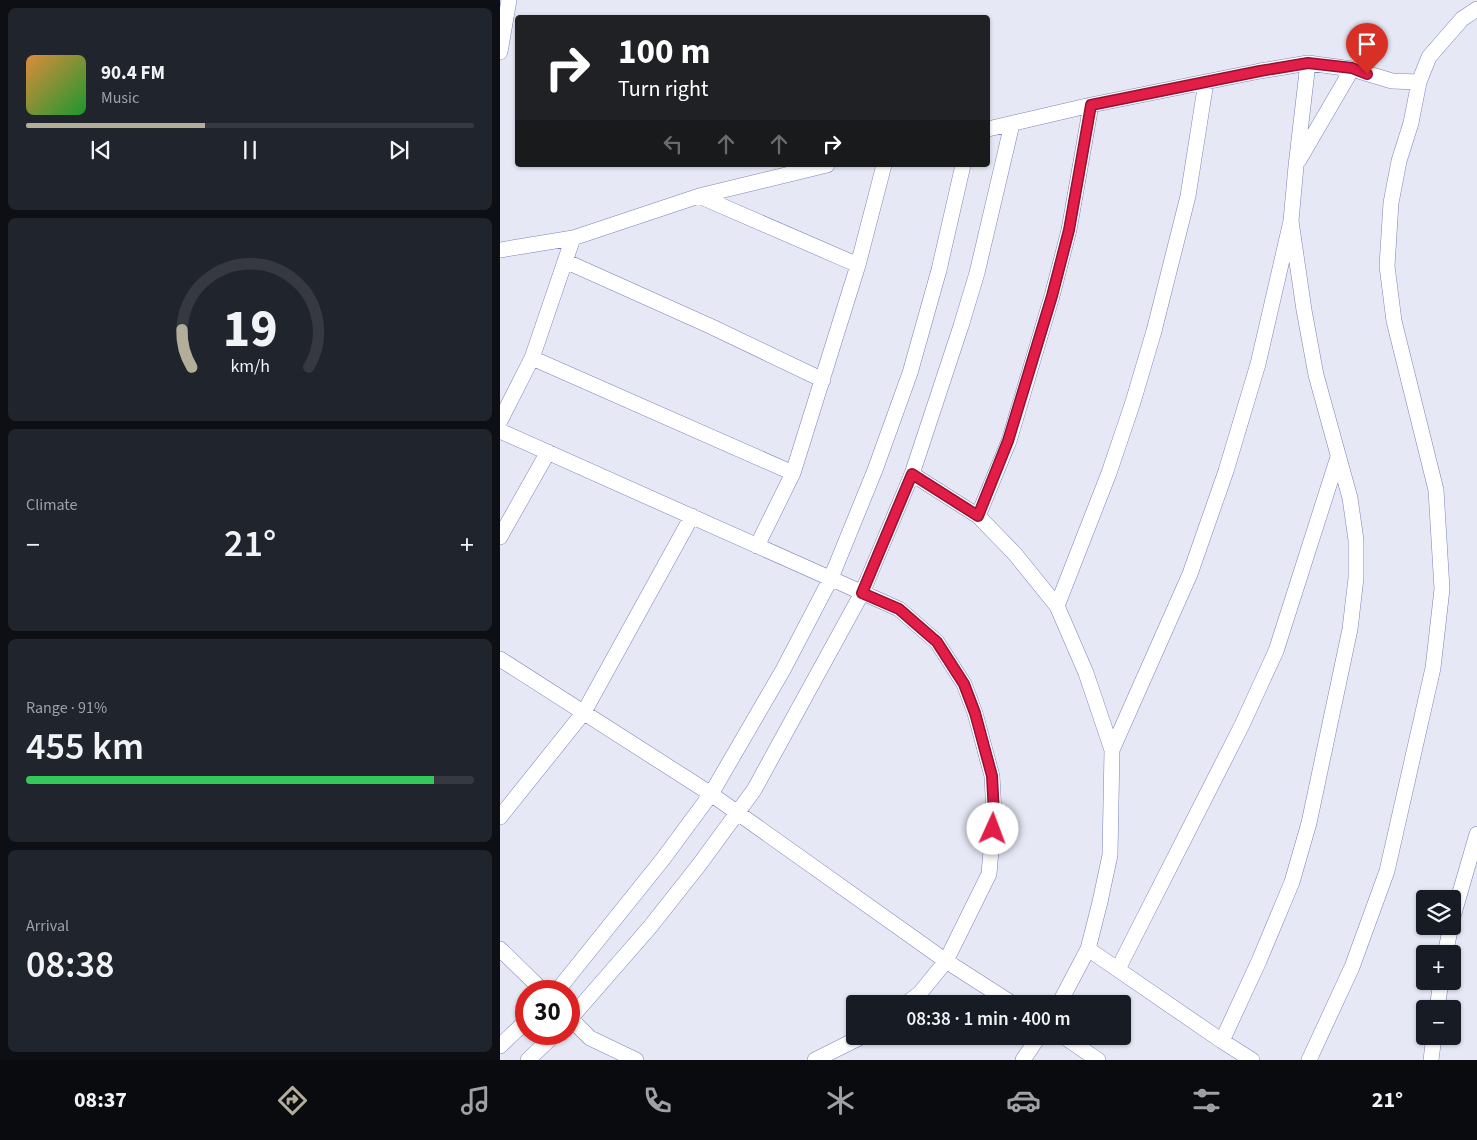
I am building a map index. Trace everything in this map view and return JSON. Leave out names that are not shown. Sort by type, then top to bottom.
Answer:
[{"type":"street","points":[[500,52],[508,0]]},
{"type":"street","points":[[1309,1060],[1352,967],[1387,871],[1433,668],[1442,589],[1436,490],[1394,321],[1387,266],[1393,195],[1399,161],[1411,123],[1419,82],[1429,57],[1462,19],[1477,9]]},
{"type":"street","points":[[990,128],[1091,105],[1308,63],[1352,68],[1392,80],[1419,82]]},
{"type":"street","points":[[1112,750],[1190,574],[1226,471],[1258,364],[1291,221],[1308,63]]},
{"type":"street","points":[[1296,166],[1352,68]]},
{"type":"street","points":[[1057,606],[1109,474],[1146,358],[1188,196],[1206,82]]},
{"type":"street","points":[[978,516],[1008,441],[1052,296],[1069,230],[1091,105]]},
{"type":"street","points":[[580,1006],[650,927],[699,866],[754,790],[862,593],[912,474],[977,273],[1012,124]]},
{"type":"street","points":[[500,250],[572,238],[699,196],[819,167]]},
{"type":"street","points":[[757,546],[793,473],[858,265],[883,167]]},
{"type":"street","points":[[566,980],[664,859],[711,794],[783,670],[831,578],[875,470],[910,373],[939,270],[963,167]]},
{"type":"street","points":[[699,196],[858,265]]},
{"type":"street","points":[[1222,1041],[1259,961],[1292,882],[1310,823],[1350,630],[1356,578],[1356,540],[1350,498],[1309,344],[1291,221]]},
{"type":"street","points":[[500,421],[532,358],[572,238]]},
{"type":"street","points":[[565,261],[710,326],[823,380]]},
{"type":"street","points":[[532,358],[793,473]]},
{"type":"street","points":[[500,431],[899,609],[937,642],[964,684],[975,713],[992,776],[994,814],[989,874],[946,961],[917,995]]},
{"type":"street","points":[[500,538],[548,452]]},
{"type":"street","points":[[1118,969],[1242,725],[1276,651],[1338,458]]},
{"type":"street","points":[[912,474],[978,516],[1015,554],[1057,606],[1086,673],[1112,750],[1110,855],[1088,949],[1063,995]]},
{"type":"street","points":[[500,817],[584,712],[692,516]]},
{"type":"street","points":[[500,659],[711,794],[946,961],[999,995]]},
{"type":"street","points":[[1461,890],[1477,834]]},
{"type":"street","points":[[500,948],[532,980]]},
{"type":"street","points":[[1088,949],[1252,1060]]},
{"type":"street","points":[[580,1028],[590,1038],[636,1060]]},
{"type":"street","points":[[500,1046],[515,1032]]},
{"type":"street","points":[[815,1060],[846,1044]]},
{"type":"street","points":[[528,1060],[544,1045]]},
{"type":"street","points":[[1023,1060],[1033,1045]]},
{"type":"street","points":[[1076,1045],[1098,1060]]},
{"type":"street","points":[[1431,1060],[1433,1045]]},
{"type":"route","points":[[993,829],[992,776],[975,713],[964,684],[937,642],[899,609],[862,593],[912,474],[978,516],[1008,441],[1052,296],[1069,230],[1091,105],[1308,63],[1352,68],[1367,74]]}]
